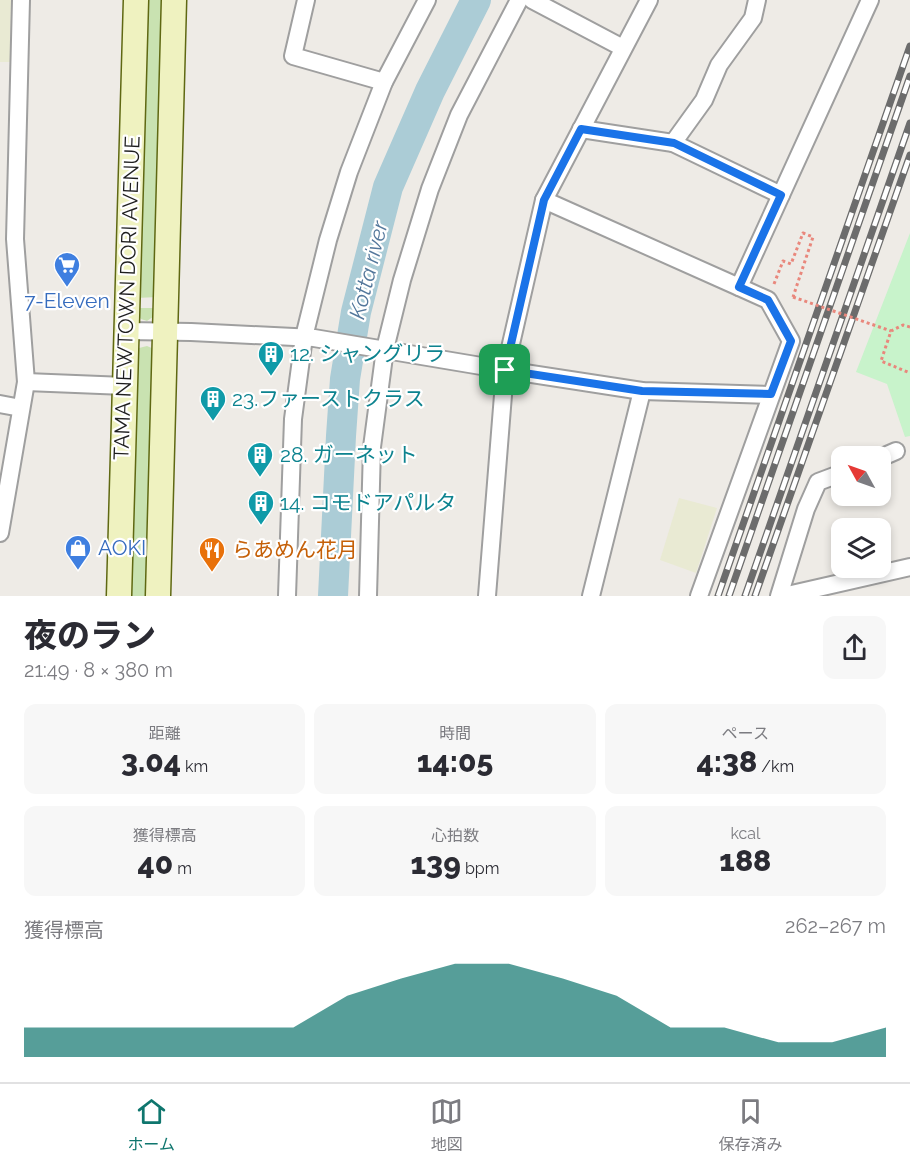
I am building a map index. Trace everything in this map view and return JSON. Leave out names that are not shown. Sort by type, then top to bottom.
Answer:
[{"type":"main road","name":"TAMA NEWTOWN DORI AVENUE","points":[[119,596],[136,0]]},
{"type":"main road","name":"TAMA NEWTOWN DORI AVENUE","points":[[159,596],[174,0]]},
{"type":"street","points":[[0,533],[26,382],[15,239],[21,0]]},
{"type":"street","points":[[306,0],[293,56],[384,82]]},
{"type":"street","points":[[287,596],[293,419],[312,338],[328,240],[349,172],[384,82],[427,0]]},
{"type":"street","points":[[368,596],[377,348],[402,280],[430,189],[459,116],[519,0]]},
{"type":"street","points":[[532,0],[623,48]]},
{"type":"street","points":[[487,596],[505,370],[544,200],[649,0]]},
{"type":"street","points":[[674,143],[704,100],[719,65],[753,18],[757,0]]},
{"type":"street","points":[[739,287],[870,0]]},
{"type":"street","points":[[581,129],[674,143],[781,195]]},
{"type":"street","points":[[544,200],[768,300],[791,341],[699,596]]},
{"type":"street","points":[[0,226],[15,239]]},
{"type":"street","points":[[127,331],[312,338],[642,391],[771,394]]},
{"type":"street","points":[[26,382],[125,386]]},
{"type":"street","points":[[591,596],[642,391]]},
{"type":"street","points":[[0,404],[21,408]]},
{"type":"street","points":[[831,477],[819,482],[806,509],[781,596],[910,567]]},
{"type":"path","points":[[768,300],[783,261],[791,264],[802,233],[813,237],[793,297],[891,331]]},
{"type":"path","points":[[910,327],[903,325],[891,331],[881,361],[910,373]]},
{"type":"green space","points":[[0,0],[11,0],[10,62],[0,62]]},
{"type":"green space","points":[[145,0],[165,0],[157,297],[137,298]]},
{"type":"green space","points":[[910,233],[910,436],[905,437],[887,384],[856,372]]},
{"type":"green space","points":[[137,308],[158,308],[157,314],[147,321],[141,319],[137,314]]},
{"type":"green space","points":[[147,346],[154,349],[150,596],[129,596],[135,355],[139,348]]},
{"type":"green space","points":[[679,498],[717,508],[696,573],[660,560]]},
{"type":"waterway","name":"Kotta river","points":[[333,596],[345,379],[356,312],[388,187],[430,91],[476,0]]},
{"type":"railway","points":[[718,596],[910,46]]},
{"type":"railway","points":[[729,596],[910,76]]},
{"type":"railway","points":[[745,596],[910,123]]},
{"type":"railway","points":[[755,596],[910,155]]},
{"type":"place","name":"7-Eleven","points":[[67,288]]},
{"type":"place","name":"12. シャングリラ","points":[[271,377]]},
{"type":"place","name":"23.ファーストクラス","points":[[213,422]]},
{"type":"place","name":"28. ガーネット","points":[[260,478]]},
{"type":"place","name":"14. コモドアパルタ","points":[[261,526]]},
{"type":"place","name":"AOKI","points":[[78,571]]},
{"type":"place","name":"らあめん花月","points":[[212,573]]},
{"type":"route","points":[[581,129],[674,143],[781,195],[739,287],[768,300],[791,341],[771,394],[642,391],[505,370],[544,200],[581,129]]}]
